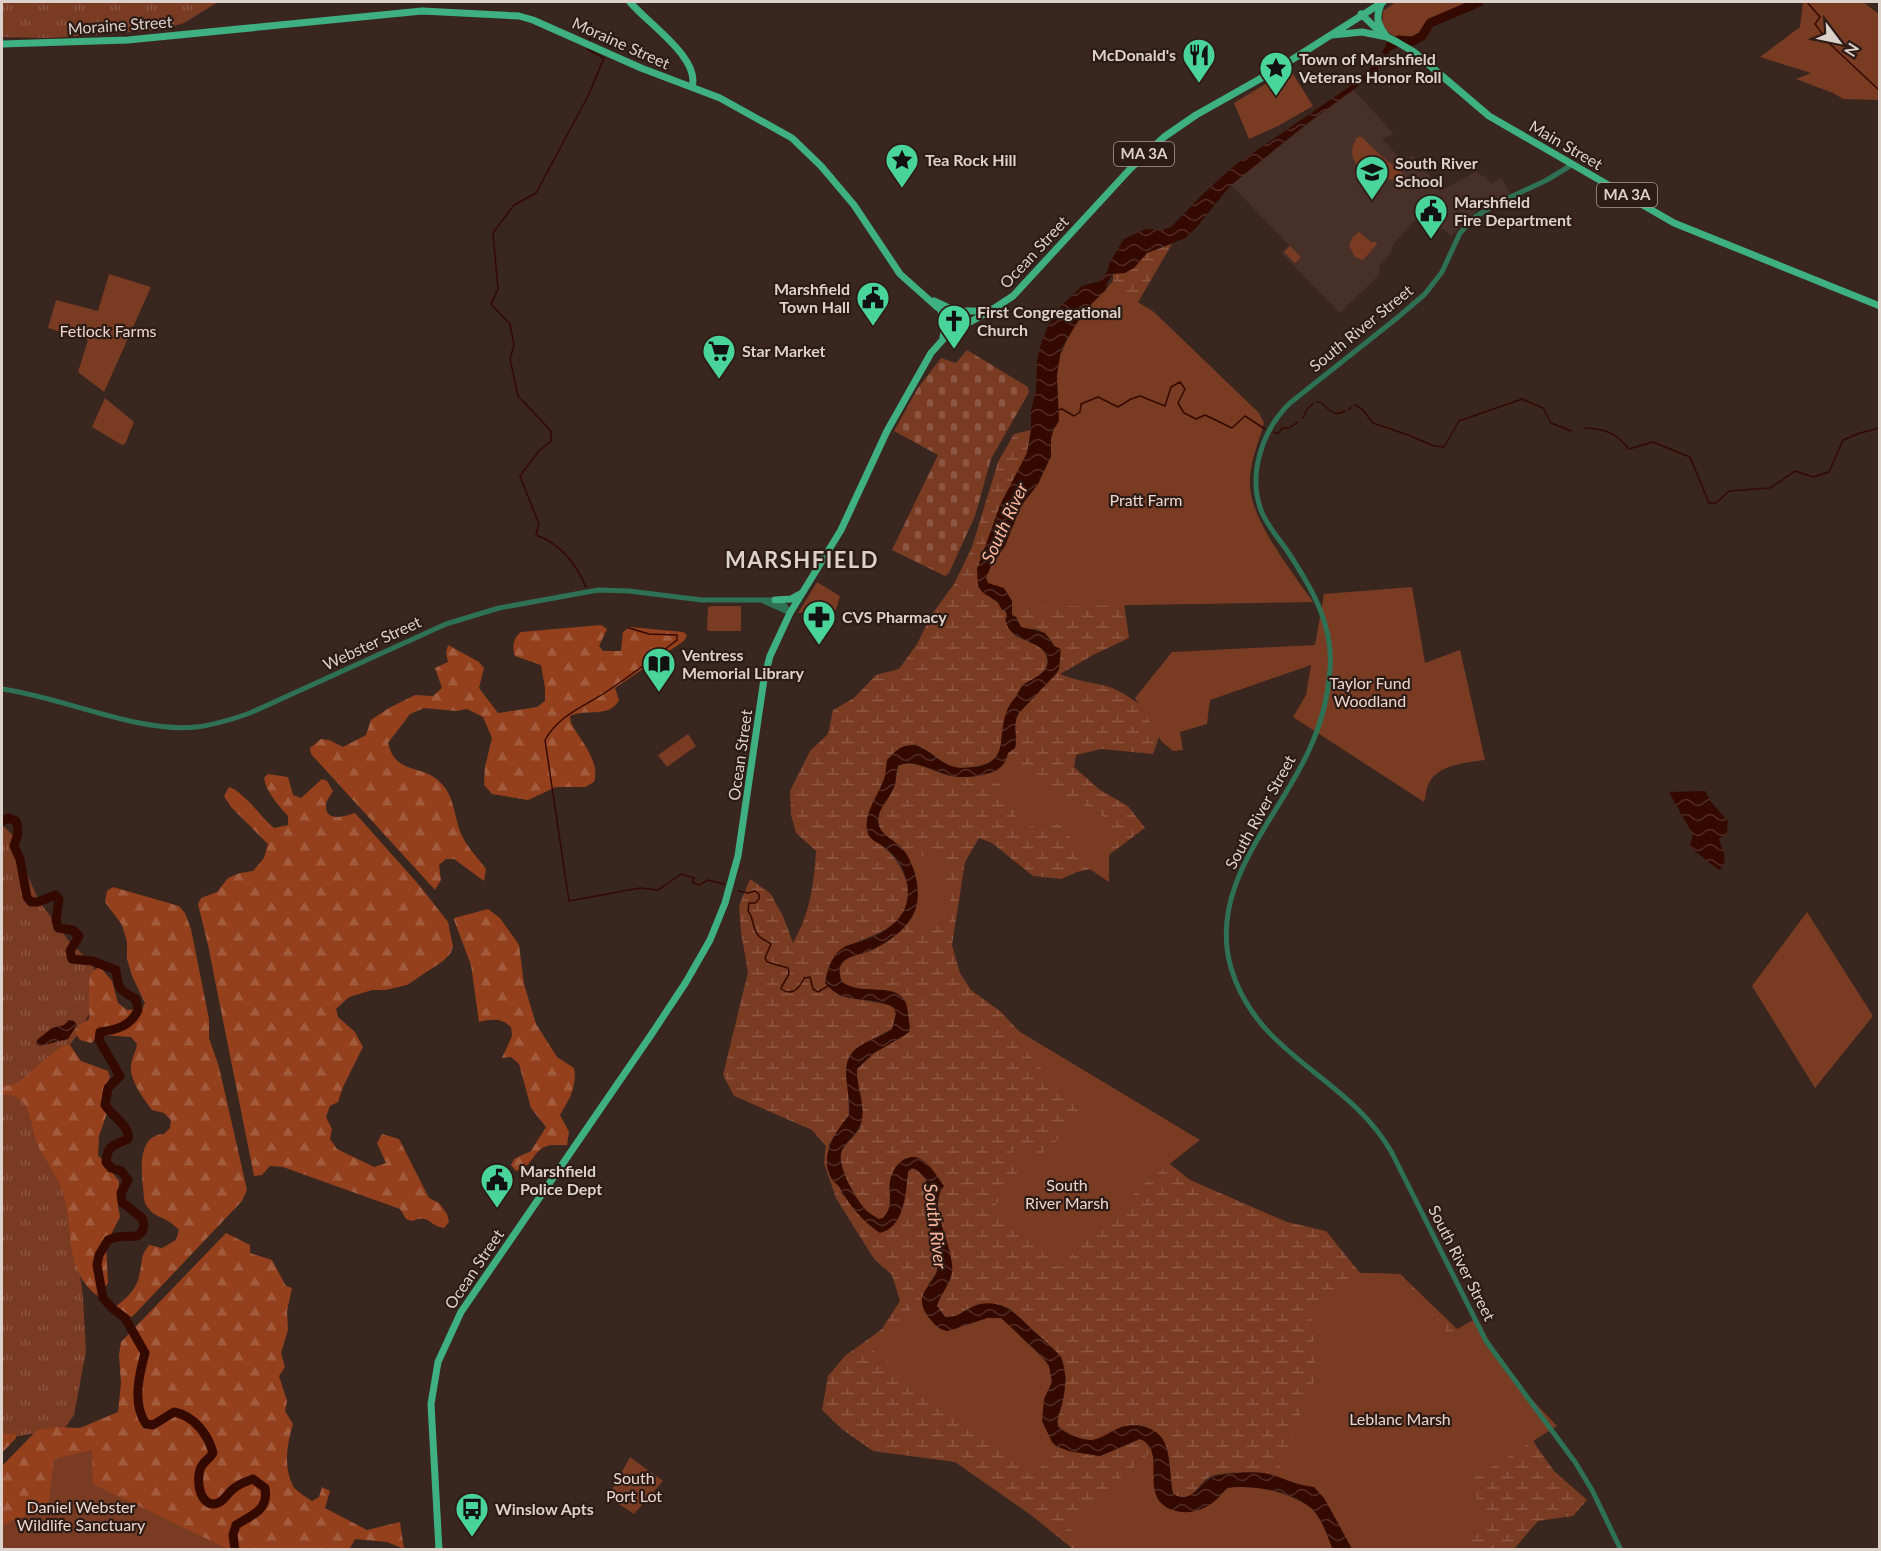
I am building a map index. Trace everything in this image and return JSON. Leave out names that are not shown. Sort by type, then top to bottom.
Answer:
[{"type":"main road","points":[[630,2],[675,46],[692,71],[694,79],[692,87]]},
{"type":"main road","points":[[1382,2],[1377,25],[1391,40]]},
{"type":"main road","name":"Ocean Street","points":[[439,1550],[431,1404],[438,1362],[461,1312],[651,1035],[710,940],[728,895],[738,856],[767,665],[774,644],[790,613],[842,530],[886,431],[936,347],[948,334],[1007,301],[1019,290],[1131,168],[1164,137],[1188,120],[1274,71],[1382,2]]},
{"type":"main road","name":"Moraine Street","points":[[2,45],[128,39],[314,20],[422,12],[519,16],[542,23],[641,68],[720,98],[782,131],[799,143],[854,205],[900,274],[937,307],[965,324]]},
{"type":"main road","points":[[1361,14],[1361,24],[1370,34]]},
{"type":"main road","name":"Main Street","points":[[1361,14],[1391,40]]},
{"type":"main road","name":"MA 3A","points":[[1329,35],[1362,32],[1370,34]]},
{"type":"main road","name":"Main Street","points":[[1370,34],[1391,40],[1414,52],[1489,116],[1687,229],[1880,306]]},
{"type":"main road","name":"Moraine Street","points":[[927,299],[949,308],[965,324]]},
{"type":"main road","points":[[936,347],[946,330],[947,321],[937,307]]},
{"type":"main road","points":[[949,308],[990,311]]},
{"type":"main road","points":[[775,600],[791,599],[804,591]]},
{"type":"street","name":"South River Street","points":[[1573,164],[1547,180],[1489,208],[1468,223],[1454,244],[1442,272],[1425,294],[1290,403],[1276,418],[1268,432],[1257,474],[1259,502],[1264,516],[1305,579],[1320,608],[1328,634],[1331,668],[1326,699],[1313,740],[1234,887],[1227,917],[1227,935],[1228,953],[1235,979],[1257,1019],[1279,1044],[1346,1097],[1378,1130],[1396,1160],[1486,1341],[1575,1462],[1592,1490],[1622,1550]]},
{"type":"street","name":"Webster Street","points":[[2,689],[141,722],[196,727],[250,713],[427,632],[463,618],[499,608],[598,590],[629,591],[696,599],[775,600]]},
{"type":"street","points":[[775,600],[785,606],[790,613]]},
{"type":"street","name":"Webster Street","points":[[762,601],[790,613]]},
{"type":"shaded area","name":"South River School","points":[[1353,89],[1394,134],[1382,138],[1403,162],[1412,155],[1440,191],[1477,171],[1481,176],[1485,175],[1491,184],[1501,178],[1511,194],[1474,213],[1451,236],[1422,212],[1393,245],[1391,253],[1379,267],[1380,274],[1340,313],[1281,253],[1289,245],[1230,184]]},
{"type":"green space","points":[[2,2],[218,2],[184,23],[161,30],[50,38],[2,37]]},
{"type":"green space","points":[[1396,2],[1476,2],[1431,19],[1420,35],[1399,38],[1390,34],[1382,26],[1383,11]]},
{"type":"green space","points":[[1803,2],[1863,2],[1879,14],[1879,100],[1843,99],[1796,79],[1811,73],[1760,57],[1800,27]]},
{"type":"green space","points":[[1290,69],[1313,106],[1249,139],[1234,103]]},
{"type":"green space","points":[[1358,137],[1362,137],[1410,180],[1410,187],[1407,188],[1399,181],[1387,179],[1370,167],[1364,170],[1360,167],[1352,155],[1353,146]]},
{"type":"green space","points":[[1359,232],[1377,244],[1363,260],[1355,257],[1349,246],[1352,238]]},
{"type":"green space","points":[[1172,244],[1124,326],[1122,590],[1129,638],[1060,674],[1106,686],[1130,697],[1145,709],[1162,728],[1153,754],[1101,749],[1076,755],[1074,767],[1100,790],[1128,806],[1145,828],[1110,854],[1105,866],[1077,872],[1061,879],[1033,876],[992,843],[979,838],[965,862],[952,945],[960,973],[971,990],[1001,1012],[1031,1044],[1164,1139],[1170,1164],[1190,1180],[1287,1222],[1326,1231],[1360,1273],[1400,1274],[1457,1329],[1554,1471],[1587,1500],[1573,1516],[1538,1521],[1514,1549],[1352,1549],[1321,1492],[1256,1473],[1215,1475],[1204,1481],[1191,1495],[1180,1497],[1173,1494],[1165,1444],[1149,1428],[1138,1425],[1122,1427],[1092,1440],[1074,1436],[1058,1426],[1066,1377],[1037,1334],[1010,1309],[1001,1305],[967,1309],[957,1316],[945,1317],[937,1306],[952,1272],[952,1262],[939,1216],[939,1195],[944,1186],[929,1166],[896,1166],[890,1181],[888,1209],[883,1218],[879,1219],[860,1203],[851,1189],[841,1163],[842,1150],[861,1124],[862,1110],[857,1069],[874,1053],[905,1035],[907,1014],[905,1001],[899,994],[854,988],[842,982],[840,973],[841,964],[846,959],[873,949],[898,933],[908,922],[915,908],[918,893],[879,828],[879,813],[895,785],[898,766],[911,763],[946,775],[960,777],[986,774],[1000,767],[1008,753],[1015,748],[1015,723],[1018,714],[1059,669],[1057,651],[1050,639],[1041,631],[1021,627],[1016,617],[1012,615],[1012,601],[987,583],[987,572],[1005,546],[1021,506],[1038,484],[1051,456],[1051,438],[1059,404],[1057,376],[1060,355],[1090,303],[1101,295],[1113,281],[1113,274],[1130,270],[1147,253]]},
{"type":"green space","points":[[1290,246],[1301,257],[1295,263],[1284,252]]},
{"type":"green space","name":"Fetlock Farms","points":[[109,274],[151,287],[104,392],[78,372],[88,340],[48,328],[56,300],[98,311]]},
{"type":"green space","name":"Pratt Farm","points":[[1110,285],[1154,312],[1259,413],[1264,423],[1251,466],[1251,496],[1273,544],[1313,602],[1012,607],[1004,591],[985,582],[992,567],[997,567],[994,565],[1005,547],[1009,546],[1006,545],[1007,537],[1014,524],[1012,523],[1019,505],[1041,482],[1038,479],[1051,456],[1054,434],[1051,431],[1061,419],[1056,381],[1058,366],[1067,340],[1081,317]]},
{"type":"green space","points":[[967,350],[1028,387],[1029,392],[991,459],[975,516],[949,573],[945,576],[892,550],[938,455],[894,431],[918,388],[941,358],[956,363]]},
{"type":"green space","points":[[105,398],[134,422],[125,444],[122,445],[92,427]]},
{"type":"green space","points":[[1031,430],[1027,453],[977,569],[992,599],[1001,605],[1007,614],[1015,636],[1043,650],[1046,654],[1047,665],[1041,674],[1022,688],[1011,704],[1007,712],[1000,748],[992,760],[984,765],[952,768],[914,744],[884,779],[870,811],[871,838],[897,861],[907,883],[907,903],[902,915],[894,924],[841,952],[832,961],[825,983],[840,996],[890,1005],[896,1014],[892,1029],[867,1042],[848,1089],[849,1115],[829,1145],[832,1180],[840,1187],[842,1194],[880,1232],[907,1183],[908,1172],[912,1168],[918,1170],[926,1180],[927,1215],[939,1263],[928,1285],[923,1310],[1050,1387],[1061,1448],[1100,1456],[1140,1439],[1145,1441],[1152,1451],[1163,1505],[1251,1486],[1266,1489],[1333,1549],[1073,1549],[1031,1515],[955,1462],[873,1451],[843,1430],[822,1410],[828,1376],[845,1356],[882,1329],[900,1301],[892,1275],[874,1259],[836,1198],[824,1163],[826,1146],[812,1130],[734,1096],[723,1075],[748,972],[739,906],[750,879],[770,893],[783,916],[793,943],[810,898],[816,851],[796,833],[791,815],[790,791],[810,751],[828,734],[833,710],[854,698],[876,675],[899,669],[917,644],[932,614],[954,584],[972,547],[998,462],[1014,434]]},
{"type":"green space","points":[[817,582],[840,596],[836,610],[798,613]]},
{"type":"green space","name":"Taylor Fund Woodland","points":[[1412,587],[1425,663],[1460,650],[1485,760],[1446,768],[1439,772],[1427,787],[1424,802],[1293,717],[1306,695],[1311,665],[1210,700],[1207,724],[1180,732],[1183,750],[1173,751],[1162,742],[1135,698],[1172,652],[1315,645],[1324,594]]},
{"type":"green space","points":[[741,606],[741,631],[709,631],[707,629],[708,607]]},
{"type":"green space","points":[[601,625],[607,629],[599,646],[603,651],[621,651],[623,632],[630,627],[683,632],[687,635],[684,641],[615,688],[619,700],[615,706],[603,711],[570,716],[571,723],[595,767],[594,782],[585,787],[556,787],[528,800],[492,794],[484,785],[485,767],[492,738],[483,717],[467,709],[456,711],[424,708],[410,714],[388,743],[392,753],[403,765],[434,777],[445,788],[451,799],[462,836],[486,869],[484,881],[454,859],[446,859],[439,865],[441,880],[435,890],[311,754],[310,748],[321,739],[343,747],[366,735],[371,720],[389,708],[415,695],[433,696],[442,688],[435,668],[448,662],[446,653],[448,645],[479,662],[484,668],[479,688],[498,713],[537,707],[545,701],[541,665],[515,656],[513,646],[516,637],[521,632]]},
{"type":"green space","points":[[688,734],[696,746],[667,767],[658,755]]},
{"type":"green space","points":[[1003,764],[1109,820],[1109,882],[1085,866],[1074,854],[1071,838],[1061,825],[1045,822],[1016,831],[1014,805],[1000,803],[1006,788],[982,775],[994,772]]},
{"type":"green space","points":[[268,774],[288,777],[293,795],[301,798],[322,779],[327,781],[333,791],[326,803],[329,814],[337,817],[355,813],[419,885],[448,922],[453,947],[443,961],[407,985],[386,990],[372,990],[349,997],[336,1009],[338,1017],[355,1032],[363,1047],[338,1102],[330,1106],[326,1117],[332,1129],[330,1139],[337,1149],[374,1167],[386,1163],[377,1143],[382,1134],[399,1139],[429,1198],[439,1203],[447,1214],[449,1222],[444,1228],[423,1219],[412,1221],[406,1219],[400,1209],[283,1167],[270,1166],[262,1175],[254,1176],[198,904],[201,898],[217,892],[228,878],[253,871],[264,858],[268,844],[231,807],[224,796],[229,787],[247,799],[274,828],[288,825],[288,816],[273,798],[265,783],[264,778]]},
{"type":"green space","points":[[2,825],[14,836],[39,901],[69,941],[93,965],[97,977],[96,1000],[79,1033],[61,1056],[69,1191],[83,1297],[86,1351],[74,1415],[65,1428],[2,1439]]},
{"type":"green space","points":[[907,855],[939,858],[949,891],[949,925],[908,922],[913,915],[915,875]]},
{"type":"green space","points":[[113,887],[179,906],[185,913],[191,929],[209,1019],[209,1038],[219,1067],[247,1190],[242,1201],[132,1317],[122,1314],[115,1307],[128,1296],[137,1283],[144,1252],[149,1245],[162,1248],[176,1240],[179,1230],[151,1211],[144,1200],[142,1163],[145,1146],[149,1140],[164,1134],[170,1128],[171,1120],[164,1113],[152,1110],[135,1084],[131,1067],[137,1044],[131,1037],[100,1035],[91,1043],[80,1040],[75,1032],[89,1019],[90,975],[99,966],[112,981],[118,1003],[127,1010],[142,1009],[145,1003],[132,976],[122,925],[105,902],[107,891]]},
{"type":"green space","points":[[488,909],[500,918],[519,945],[524,984],[536,1024],[557,1057],[574,1068],[575,1074],[572,1093],[560,1115],[569,1132],[567,1145],[551,1145],[542,1148],[526,1166],[516,1171],[511,1165],[514,1159],[531,1151],[546,1127],[531,1108],[519,1064],[511,1057],[502,1058],[512,1036],[511,1027],[497,1020],[479,1022],[471,965],[454,920],[454,918]]},
{"type":"green space","points":[[1807,912],[1873,1016],[1815,1088],[1752,986]]},
{"type":"green space","name":"South River Marsh","points":[[997,1018],[1200,1140],[1144,1184],[1059,1267],[994,1207],[1018,1178],[1013,1150],[1019,1146],[1034,1161],[1083,1116]]},
{"type":"green space","points":[[64,1045],[70,1045],[81,1061],[108,1071],[110,1077],[103,1092],[107,1113],[99,1136],[98,1155],[119,1181],[120,1217],[106,1244],[108,1283],[98,1296],[79,1275],[72,1249],[63,1194],[38,1145],[28,1111],[20,1099],[2,1094],[2,1086],[8,1086],[23,1079]]},
{"type":"green space","points":[[226,1233],[250,1245],[250,1253],[272,1260],[286,1286],[292,1288],[287,1311],[288,1330],[281,1353],[285,1367],[279,1376],[287,1401],[285,1411],[293,1424],[287,1455],[288,1471],[293,1486],[312,1501],[319,1497],[322,1487],[330,1491],[325,1508],[367,1530],[400,1522],[404,1549],[387,1542],[355,1539],[349,1550],[2,1549],[2,1466],[37,1430],[56,1427],[80,1428],[118,1412],[121,1342]]},
{"type":"green space","name":"Leblanc Marsh","points":[[1360,1273],[1400,1274],[1448,1334],[1477,1318],[1505,1371],[1557,1426],[1469,1481],[1488,1523],[1475,1527],[1464,1549],[1352,1549],[1331,1509],[1305,1487],[1276,1477],[1317,1374],[1311,1314]]},
{"type":"green space","points":[[922,1297],[930,1319],[942,1330],[948,1331],[987,1318],[1001,1318],[1046,1361],[1052,1373],[1050,1387],[1056,1446],[1061,1448],[1031,1476],[873,1350]]},
{"type":"green space","points":[[2,1434],[16,1434],[16,1438],[2,1453]]},
{"type":"green space","name":"Daniel Webster Wildlife Sanctuary","points":[[92,1450],[93,1484],[228,1549],[2,1549],[2,1525],[48,1507],[54,1459]]},
{"type":"green space","points":[[1152,1451],[1152,1483],[1163,1505],[1174,1510],[1192,1509],[1220,1492],[1238,1486],[1275,1491],[1299,1501],[1315,1512],[1333,1549],[1084,1549],[1067,1524]]},
{"type":"green space","name":"South Port Lot","points":[[630,1457],[663,1481],[634,1514],[608,1497]]},
{"type":"water","points":[[1388,43],[1393,46],[1375,74],[1309,122],[1230,186],[1185,238],[1147,253],[1134,268],[1125,273],[1113,274],[1107,283],[1106,290],[1084,311],[1061,349],[1057,376],[1059,421],[1051,438],[1051,456],[1038,484],[1021,506],[1005,546],[991,566],[986,578],[988,583],[1004,588],[1012,601],[1012,615],[1016,617],[1021,627],[1045,633],[1054,646],[1061,649],[1059,669],[1018,714],[1015,723],[1015,748],[1008,753],[999,769],[986,774],[956,777],[918,764],[898,766],[895,784],[881,809],[878,820],[883,832],[902,848],[911,862],[918,888],[917,905],[911,919],[895,935],[876,948],[846,959],[839,971],[842,982],[858,988],[892,992],[899,995],[907,1006],[909,1032],[874,1053],[857,1069],[862,1119],[842,1150],[841,1163],[851,1189],[860,1203],[879,1219],[883,1218],[889,1209],[890,1182],[893,1172],[905,1159],[911,1157],[923,1160],[944,1186],[939,1194],[939,1215],[952,1262],[952,1272],[937,1306],[945,1317],[958,1315],[980,1304],[989,1303],[1005,1307],[1018,1316],[1061,1357],[1065,1386],[1058,1427],[1089,1440],[1126,1426],[1140,1426],[1153,1430],[1159,1434],[1166,1446],[1173,1494],[1186,1497],[1214,1477],[1242,1472],[1264,1473],[1314,1487],[1324,1498],[1352,1549],[1333,1550],[1315,1512],[1298,1499],[1274,1491],[1249,1487],[1227,1488],[1209,1505],[1193,1512],[1176,1511],[1164,1505],[1157,1497],[1154,1487],[1152,1454],[1148,1445],[1140,1439],[1100,1456],[1069,1451],[1056,1446],[1042,1421],[1044,1399],[1052,1382],[1049,1366],[1042,1356],[1001,1318],[987,1318],[948,1331],[933,1323],[922,1301],[939,1263],[938,1251],[928,1219],[928,1188],[925,1178],[912,1168],[908,1171],[903,1208],[895,1224],[880,1233],[857,1213],[848,1201],[832,1179],[827,1161],[830,1144],[849,1115],[847,1062],[858,1047],[892,1029],[896,1014],[894,1008],[885,1004],[841,995],[825,983],[830,965],[837,953],[846,946],[884,931],[900,917],[908,898],[905,874],[897,859],[872,839],[867,830],[867,817],[884,779],[887,760],[898,749],[908,745],[917,746],[952,766],[963,768],[990,763],[1000,749],[1004,719],[1009,707],[1023,685],[1039,676],[1048,665],[1043,650],[1020,638],[1009,629],[1005,618],[1007,618],[1006,611],[1002,610],[997,601],[983,593],[978,586],[977,569],[1000,505],[1027,453],[1031,430],[1031,410],[1036,391],[1037,361],[1048,326],[1061,306],[1082,286],[1100,281],[1124,239],[1146,229],[1162,230],[1171,227],[1234,166],[1365,76]]},
{"type":"water","points":[[1705,791],[1711,802],[1728,821],[1727,833],[1719,839],[1725,859],[1719,870],[1692,849],[1690,845],[1693,835],[1669,792]]},
{"type":"water","points":[[69,1020],[74,1021],[77,1025],[68,1039],[40,1046],[36,1044],[37,1040],[52,1028],[64,1025]]},
{"type":"waterway","name":"South River","points":[[1390,46],[1399,40],[1413,41],[1422,36],[1430,23],[1479,2]]},
{"type":"waterway","points":[[1807,2],[1820,17],[1815,24],[1830,44],[1880,91]]},
{"type":"waterway","points":[[590,40],[591,23]]},
{"type":"waterway","points":[[586,587],[567,555],[536,535],[539,524],[520,476],[538,452],[551,441],[551,431],[518,396],[510,359],[514,345],[510,324],[491,304],[498,289],[493,233],[514,205],[536,193],[588,96],[604,58],[587,49]]},
{"type":"waterway","points":[[1057,410],[1062,409],[1074,416],[1080,412],[1081,404],[1098,397],[1118,407],[1140,396],[1165,406],[1171,387],[1180,382],[1185,389],[1178,403],[1184,413],[1196,419],[1205,415],[1232,428],[1245,416],[1265,429]]},
{"type":"waterway","points":[[1355,405],[1363,410],[1373,423],[1434,446],[1444,447],[1459,421],[1522,399],[1543,408],[1551,423],[1571,431]]},
{"type":"waterway","points":[[1317,402],[1337,414],[1345,411]]},
{"type":"waterway","points":[[1303,418],[1307,409],[1313,404]]},
{"type":"waterway","points":[[1274,432],[1278,434],[1282,428],[1289,428],[1298,422]]},
{"type":"waterway","points":[[1584,428],[1610,433],[1620,439],[1629,449],[1653,442],[1690,457],[1709,503],[1716,503],[1729,491],[1770,488],[1795,471],[1813,477],[1829,472],[1843,440],[1880,428]]},
{"type":"waterway","points":[[629,628],[649,634],[677,635],[677,640],[615,686],[564,718],[545,740],[569,901],[640,888],[658,890],[681,874],[694,878],[692,882],[699,885],[708,880],[724,884]]},
{"type":"waterway","points":[[2,821],[9,818],[16,821],[18,827],[14,846],[20,859],[27,897],[31,902],[38,902],[55,895],[59,899],[56,920],[58,928],[73,930],[79,936],[70,951],[72,959],[92,961],[116,970],[120,988],[136,999],[138,1010],[131,1020],[117,1028],[100,1032],[99,1040],[120,1076],[108,1088],[105,1105],[124,1126],[128,1135],[128,1139],[110,1149],[106,1162],[111,1168],[121,1171],[128,1180],[121,1193],[122,1202],[142,1218],[144,1225],[142,1232],[137,1236],[116,1237],[108,1240],[99,1255],[97,1265],[103,1298],[125,1318],[145,1353],[139,1380],[138,1399],[146,1424],[153,1425],[174,1412],[188,1417],[204,1433],[213,1453],[200,1469],[200,1490],[206,1501],[212,1504],[218,1503],[237,1486],[253,1479],[265,1488],[266,1496],[262,1507],[236,1525],[233,1535],[235,1550]]},
{"type":"waterway","points":[[738,891],[748,893],[755,891],[759,894],[759,899],[755,903],[749,903],[748,911],[758,935],[771,944],[765,958],[767,962],[788,968],[789,974],[781,989],[792,991],[798,988],[804,978],[810,977],[813,989],[818,992],[828,986]]},
{"type":"place","name":"McDonald's","points":[[1199,84]]},
{"type":"place","name":"Town of Marshfield Veterans Honor Roll","points":[[1276,97]]},
{"type":"place","name":"Tea Rock Hill","points":[[902,189]]},
{"type":"place","name":"South River School","points":[[1372,201]]},
{"type":"place","name":"Marshfield Fire Department","points":[[1431,240]]},
{"type":"place","name":"Marshfield Town Hall","points":[[873,327]]},
{"type":"place","name":"First Congregational Church","points":[[954,350]]},
{"type":"place","name":"Star Market","points":[[719,380]]},
{"type":"place","name":"CVS Pharmacy","points":[[819,646]]},
{"type":"place","name":"Ventress Memorial Library","points":[[659,693]]},
{"type":"place","name":"Marshfield Police Dept","points":[[497,1209]]},
{"type":"place","name":"Winslow Apts","points":[[472,1538]]},
{"type":"district","name":"MARSHFIELD","points":[[802,560]]}]
